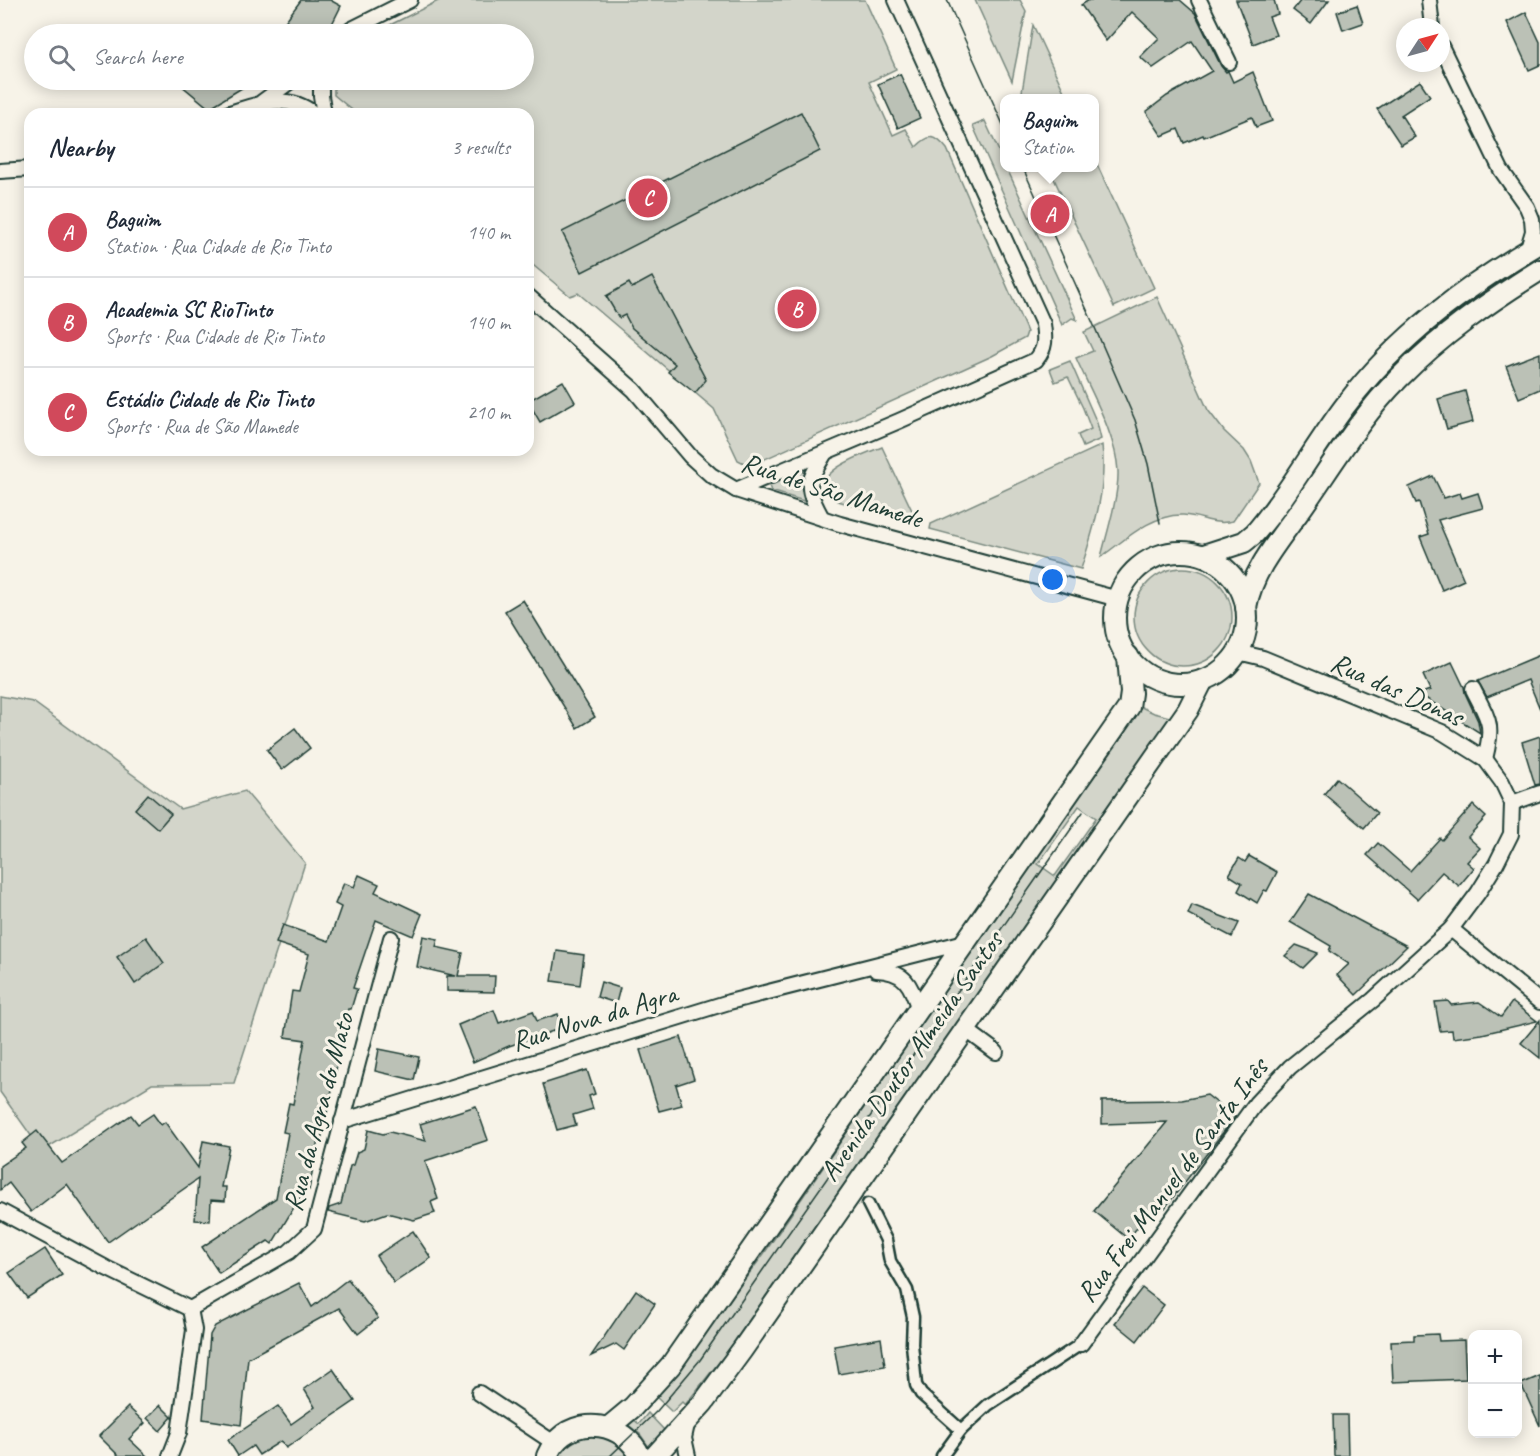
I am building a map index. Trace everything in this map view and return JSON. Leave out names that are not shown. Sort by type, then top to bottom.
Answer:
[{"type":"main road","points":[[1204,555],[1244,542],[1255,533],[1346,405],[1374,370],[1403,340],[1472,285],[1533,247]]},
{"type":"main road","points":[[1246,608],[1249,591],[1256,575],[1271,551],[1365,416],[1397,379],[1466,318],[1540,270]]},
{"type":"main road","points":[[1182,551],[1204,555],[1222,565],[1236,580],[1245,598],[1246,630],[1238,652],[1223,669],[1203,680],[1182,684],[1161,681],[1143,671],[1128,656],[1119,639],[1115,619],[1118,599],[1127,579],[1142,564],[1161,554],[1182,551]]},
{"type":"main road","name":"Avenida Doutor Almeida Santos","points":[[609,1427],[633,1407],[671,1365],[1129,707],[1131,693],[1128,656]]},
{"type":"main road","name":"Avenida Doutor Almeida Santos","points":[[655,1456],[703,1403],[742,1350],[1188,710],[1203,680]]},
{"type":"main road","points":[[550,1449],[570,1430],[589,1425],[609,1427],[626,1437],[639,1456]]},
{"type":"street","points":[[362,24],[410,0]]},
{"type":"street","points":[[736,490],[1036,360],[1042,352],[1046,339],[1042,324],[896,0]]},
{"type":"street","points":[[1199,0],[1228,62]]},
{"type":"street","points":[[1429,0],[1431,18]]},
{"type":"street","points":[[1450,65],[1501,170],[1530,213],[1533,247]]},
{"type":"street","points":[[244,108],[262,102],[278,90]]},
{"type":"street","points":[[321,90],[323,108]]},
{"type":"street","points":[[262,102],[296,105],[302,108]]},
{"type":"street","points":[[0,171],[24,169]]},
{"type":"street","name":"Rua de São Mamede","points":[[534,301],[634,390],[690,456],[711,475],[736,490],[822,518],[1118,599]]},
{"type":"street","points":[[822,518],[811,497],[809,479],[825,453]]},
{"type":"street","name":"Rua das Donas","points":[[1238,652],[1263,658],[1442,732],[1485,759],[1502,782],[1512,803]]},
{"type":"street","points":[[1473,688],[1490,724],[1491,738],[1485,759]]},
{"type":"street","points":[[1512,803],[1540,793]]},
{"type":"street","name":"Rua Frei Manuel de Santa Inês","points":[[942,1456],[961,1430],[988,1405],[1081,1344],[1256,1103],[1290,1067],[1373,1000],[1451,929],[1478,893],[1511,834],[1512,803]]},
{"type":"street","points":[[1451,929],[1540,1002]]},
{"type":"street","name":"Rua da Agra do Mato","points":[[190,1309],[289,1252],[314,1229],[392,938]]},
{"type":"street","name":"Rua Nova da Agra","points":[[342,1121],[729,1002],[964,942]]},
{"type":"street","name":"Rua Nova da Agra","points":[[862,969],[891,971],[908,983],[919,1010]]},
{"type":"street","points":[[965,1029],[996,1052]]},
{"type":"street","points":[[868,1204],[886,1240],[890,1261],[908,1290],[913,1317],[912,1344],[916,1385],[921,1394],[961,1430]]},
{"type":"street","points":[[0,1211],[106,1268],[190,1309],[194,1330],[178,1433],[170,1456]]},
{"type":"street","points":[[479,1393],[550,1449]]},
{"type":"street","points":[[688,1420],[684,1438],[688,1456]]},
{"type":"shaded area","points":[[440,0],[865,0],[896,69],[869,82],[893,135],[906,129],[916,147],[928,138],[935,138],[947,149],[1027,332],[1025,338],[992,356],[754,464],[746,464],[738,460],[714,409],[578,293],[570,296],[534,266],[534,108],[350,108],[334,95],[334,90],[534,90],[534,24],[392,24]]},
{"type":"shaded area","points":[[975,0],[1020,0],[1026,11],[1012,81]]},
{"type":"shaded area","points":[[1033,25],[1065,94],[1022,94]]},
{"type":"shaded area","points":[[985,121],[1000,153],[1000,172],[1009,172],[1077,320],[1072,318],[1062,325],[973,126]]},
{"type":"shaded area","points":[[1099,169],[1154,288],[1114,307],[1051,172],[1099,172]]},
{"type":"shaded area","points":[[1157,297],[1208,410],[1224,431],[1244,450],[1251,461],[1259,483],[1233,521],[1214,522],[1183,515],[1160,519],[1139,529],[1101,557],[1115,502],[1118,471],[1108,428],[1076,358],[1093,351],[1084,332]]},
{"type":"shaded area","points":[[1070,361],[1097,423],[1101,439],[1083,447],[1078,435],[1091,429],[1083,408],[1068,377],[1055,382],[1050,369]]},
{"type":"shaded area","points":[[1102,445],[1101,493],[1095,523],[1081,569],[930,529],[931,524]]},
{"type":"shaded area","points":[[882,447],[917,521],[916,524],[838,501],[827,492],[824,483],[837,468]]},
{"type":"shaded area","points":[[805,472],[803,491],[806,498],[804,501],[771,491],[769,486]]},
{"type":"shaded area","points":[[1183,568],[1202,572],[1217,583],[1228,598],[1232,617],[1228,636],[1217,651],[1202,662],[1183,666],[1164,662],[1149,651],[1138,636],[1134,617],[1138,598],[1149,583],[1164,572]]},
{"type":"shaded area","points":[[0,696],[33,702],[180,809],[245,791],[305,863],[234,1083],[152,1084],[42,1151],[0,1092]]},
{"type":"shaded area","points":[[1139,706],[1170,717],[727,1352],[685,1405],[682,1402],[672,1412],[655,1396],[682,1364],[763,1255],[1033,861],[1123,736]],"holes":[[[1079,806],[1096,818],[1055,876],[1038,864]]]},
{"type":"shaded area","points":[[648,1413],[665,1431],[649,1447],[640,1434],[627,1424],[633,1419],[639,1424]]},
{"type":"shaded area","points":[[588,1435],[612,1440],[629,1456],[559,1456],[572,1443]]},
{"type":"building","points":[[301,0],[330,0],[341,6],[332,24],[283,24]]},
{"type":"building","points":[[1089,0],[1180,0],[1195,13],[1221,66],[1226,72],[1228,71],[1233,82],[1253,72],[1272,121],[1256,127],[1252,117],[1184,143],[1178,129],[1162,136],[1146,112],[1167,96],[1212,71],[1192,41],[1153,68],[1140,57],[1159,38],[1132,12],[1106,41],[1081,5]]},
{"type":"building","points":[[1236,0],[1274,0],[1278,14],[1269,17],[1276,35],[1253,44]]},
{"type":"building","points":[[1301,0],[1329,0],[1311,24],[1293,10]]},
{"type":"building","points":[[1357,5],[1363,23],[1343,30],[1337,12]]},
{"type":"building","points":[[1526,12],[1540,42],[1540,65],[1529,70],[1507,22]]},
{"type":"building","points":[[900,74],[920,118],[898,128],[878,84]]},
{"type":"building","points":[[1420,81],[1430,96],[1401,115],[1415,137],[1401,145],[1377,109]]},
{"type":"building","points":[[187,90],[239,90],[209,108]]},
{"type":"building","points":[[801,112],[820,151],[582,272],[562,232]]},
{"type":"building","points":[[652,277],[706,380],[695,393],[668,372],[675,364],[632,328],[625,315],[619,318],[606,296],[629,283],[632,288]]},
{"type":"building","points":[[1540,353],[1540,389],[1519,398],[1506,366]]},
{"type":"building","points":[[563,381],[575,402],[540,422],[534,412],[534,398]]},
{"type":"building","points":[[1465,391],[1473,422],[1447,429],[1438,399]]},
{"type":"building","points":[[1433,476],[1444,498],[1460,493],[1462,498],[1478,493],[1483,508],[1438,520],[1464,580],[1442,590],[1420,537],[1429,534],[1419,502],[1416,503],[1409,487]]},
{"type":"building","points":[[523,600],[595,717],[577,728],[505,611]]},
{"type":"building","points":[[1540,655],[1540,709],[1528,680],[1487,697],[1478,681]]},
{"type":"building","points":[[1452,662],[1478,721],[1480,733],[1419,694],[1430,690],[1423,675]]},
{"type":"building","points":[[295,728],[310,748],[282,770],[267,750]]},
{"type":"building","points":[[1540,736],[1540,784],[1535,785],[1522,742]]},
{"type":"building","points":[[1337,778],[1377,813],[1364,828],[1324,794]]},
{"type":"building","points":[[148,794],[171,814],[158,829],[135,809]]},
{"type":"building","points":[[1473,805],[1486,817],[1468,837],[1480,848],[1467,862],[1474,868],[1459,886],[1442,872],[1417,899],[1367,855],[1378,843],[1410,871]]},
{"type":"building","points":[[1249,856],[1277,872],[1267,891],[1264,890],[1257,903],[1238,891],[1242,883],[1229,875],[1239,858],[1245,862]]},
{"type":"building","points":[[359,875],[379,884],[375,892],[422,914],[413,936],[376,920],[353,988],[357,989],[351,1009],[348,1009],[321,1140],[318,1139],[309,1190],[305,1189],[272,1244],[268,1241],[219,1273],[202,1247],[276,1198],[288,1133],[283,1132],[289,1103],[293,1104],[305,1040],[285,1037],[292,991],[299,992],[309,954],[276,943],[283,925],[329,941],[341,907],[335,904],[344,883],[354,887]]},
{"type":"building","points":[[1309,894],[1407,946],[1356,995],[1337,975],[1349,964],[1329,951],[1331,946],[1290,922]]},
{"type":"building","points":[[1192,905],[1239,923],[1232,937],[1188,914]]},
{"type":"building","points":[[423,936],[438,939],[436,947],[463,953],[458,976],[495,976],[494,992],[447,991],[447,976],[456,976],[417,967]]},
{"type":"building","points":[[146,937],[164,963],[135,984],[117,957]]},
{"type":"building","points":[[1296,945],[1318,953],[1303,968],[1285,956]]},
{"type":"building","points":[[557,951],[584,955],[580,985],[552,981]]},
{"type":"building","points":[[601,982],[620,988],[616,1003],[597,997]]},
{"type":"building","points":[[1448,1001],[1451,1005],[1479,1002],[1501,1017],[1512,1002],[1537,1021],[1482,1034],[1453,1038],[1452,1030],[1440,1031],[1435,1002]]},
{"type":"building","points":[[494,1010],[499,1023],[533,1011],[537,1021],[558,1014],[562,1028],[509,1046],[473,1062],[458,1025]]},
{"type":"building","points":[[1540,1020],[1540,1058],[1521,1043]]},
{"type":"building","points":[[681,1037],[694,1079],[676,1085],[682,1105],[659,1111],[640,1050]]},
{"type":"building","points":[[379,1049],[419,1057],[414,1080],[375,1071]]},
{"type":"building","points":[[587,1070],[595,1094],[589,1096],[593,1109],[573,1115],[576,1125],[557,1130],[543,1084]]},
{"type":"building","points":[[1207,1095],[1235,1117],[1165,1208],[1158,1202],[1128,1239],[1094,1211],[1167,1122],[1102,1124],[1102,1101],[1182,1100]]},
{"type":"building","points":[[476,1106],[488,1140],[425,1161],[438,1199],[431,1202],[435,1213],[414,1220],[387,1213],[365,1221],[328,1212],[329,1208],[341,1204],[350,1166],[353,1165],[357,1152],[364,1149],[368,1130],[383,1134],[390,1132],[426,1141],[420,1124]]},
{"type":"building","points":[[153,1114],[161,1125],[165,1122],[198,1168],[203,1141],[229,1146],[221,1187],[226,1187],[225,1201],[211,1200],[210,1221],[195,1220],[198,1179],[108,1242],[67,1184],[31,1212],[9,1183],[0,1190],[0,1166],[26,1148],[22,1143],[37,1131],[62,1163],[131,1115],[138,1124]]},
{"type":"building","points":[[413,1231],[431,1258],[394,1283],[376,1256]]},
{"type":"building","points":[[45,1249],[62,1275],[27,1298],[9,1273]]},
{"type":"building","points":[[348,1279],[378,1318],[358,1334],[339,1308],[248,1358],[241,1425],[203,1419],[210,1335],[215,1326],[299,1283],[312,1307]]},
{"type":"building","points":[[1142,1288],[1164,1305],[1137,1341],[1115,1323]]},
{"type":"building","points":[[636,1290],[655,1304],[624,1350],[616,1344],[591,1356]]},
{"type":"building","points":[[1438,1334],[1439,1341],[1464,1340],[1466,1379],[1393,1382],[1391,1341],[1414,1340],[1414,1335]]},
{"type":"building","points":[[881,1338],[885,1366],[839,1374],[834,1346]]},
{"type":"building","points":[[333,1369],[355,1401],[286,1448],[281,1441],[259,1455],[253,1446],[238,1456],[228,1440],[278,1406],[291,1424],[315,1407],[304,1389]]},
{"type":"building","points":[[1540,1376],[1540,1426],[1522,1386],[1522,1384]]},
{"type":"building","points":[[160,1405],[172,1417],[160,1431],[147,1418]]},
{"type":"building","points":[[128,1407],[145,1423],[129,1439],[147,1456],[119,1456],[99,1436]]},
{"type":"building","points":[[1333,1415],[1347,1415],[1348,1456],[1334,1456]]},
{"type":"tram line","points":[[947,0],[1000,118]]},
{"type":"tram line","points":[[1025,172],[1135,420],[1148,464],[1160,523]]},
{"type":"tram line","points":[[610,1456],[657,1411],[700,1360],[1083,812]]},
{"type":"place","name":"Estádio Cidade de Rio Tinto","points":[[648,198]]},
{"type":"place","name":"Baguim","points":[[1050,214]]},
{"type":"place","name":"Academia SC RioTinto","points":[[797,309]]}]
